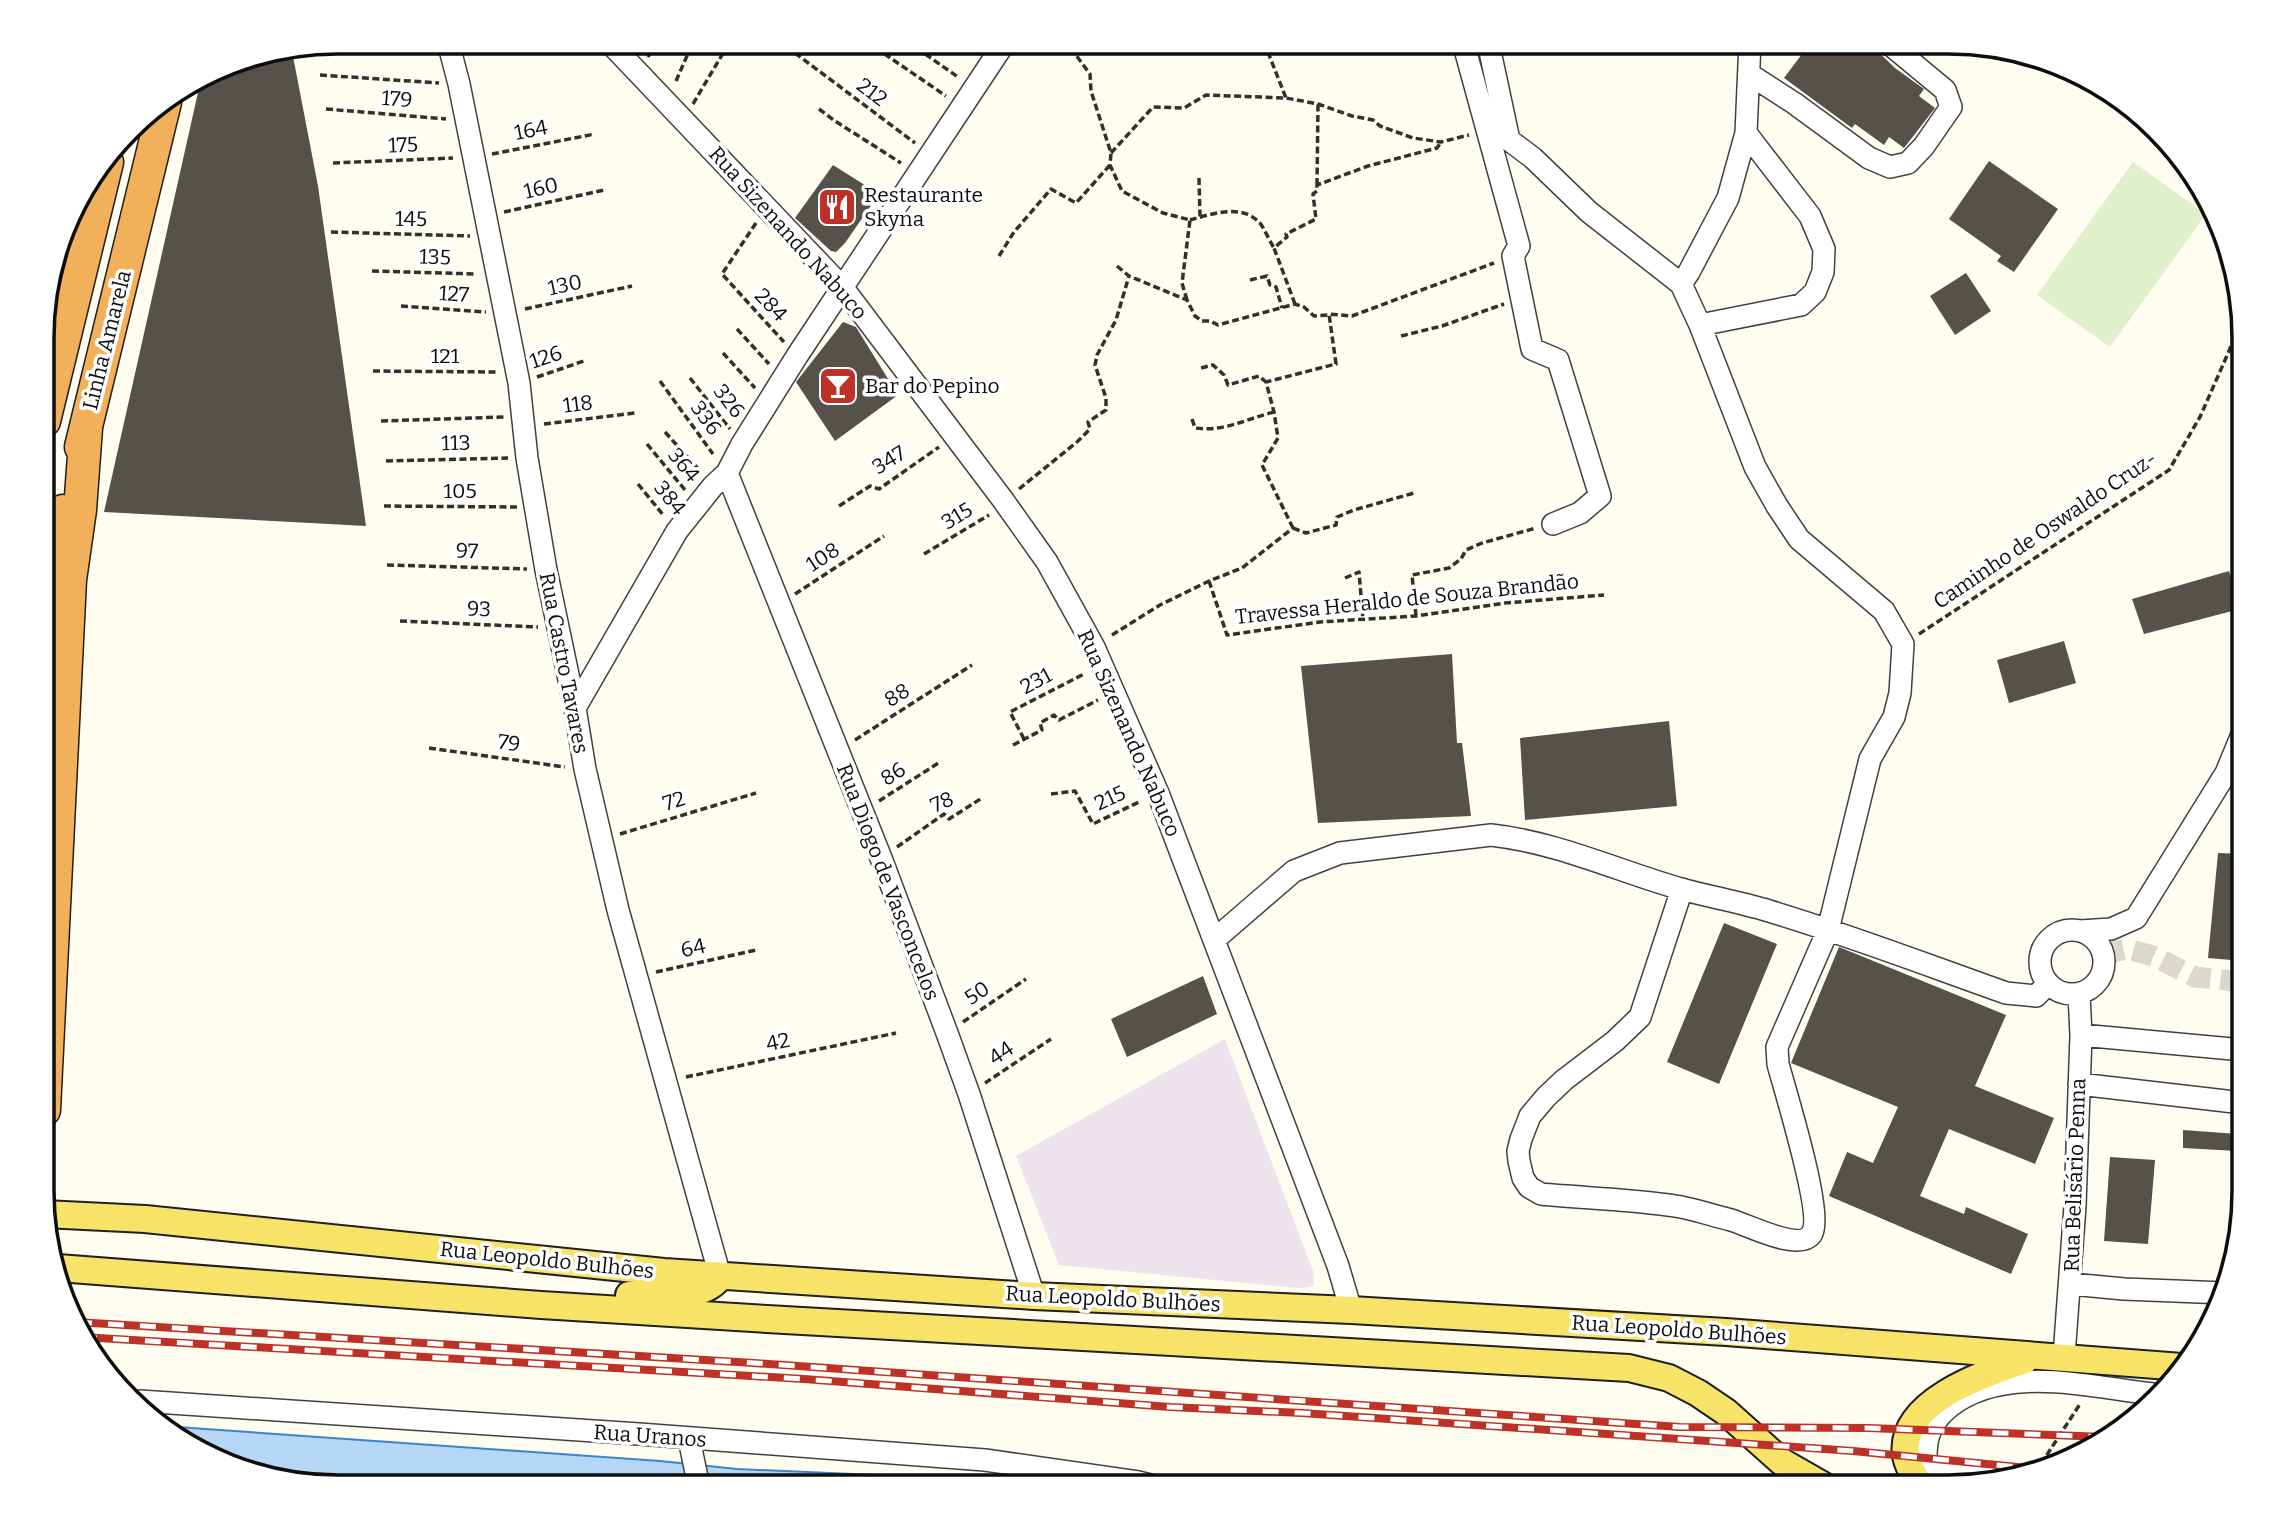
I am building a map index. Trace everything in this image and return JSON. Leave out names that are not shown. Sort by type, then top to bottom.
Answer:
[{"type":"highway","name":"Linha Amarela","points":[[54,541],[86,428],[162,116]]},
{"type":"highway","name":"Linha Amarela","points":[[54,378],[99,186]]},
{"type":"highway","points":[[54,906],[70,580],[80,510],[86,428]]},
{"type":"main road","name":"Rua Leopoldo Bulhões","points":[[56,1215],[145,1219],[720,1276],[1034,1296],[1352,1310],[1726,1332],[2171,1366]]},
{"type":"main road","name":"Rua Leopoldo Bulhões","points":[[65,1269],[541,1305],[1629,1368],[1669,1378],[1698,1393],[1726,1412],[1782,1462],[1805,1475]]},
{"type":"main road","points":[[541,1305],[597,1296],[691,1293],[710,1288],[720,1276]]},
{"type":"main road","points":[[1915,1475],[1906,1457],[1906,1446],[1913,1424],[1922,1412],[1968,1380],[2037,1356]]},
{"type":"street","name":"Rua Castro Tavares","points":[[451,54],[517,377],[527,458],[546,570],[585,769],[637,976],[720,1276]]},
{"type":"street","name":"Rua Sizenando Nabuco","points":[[620,54],[843,288],[1005,502],[1047,562],[1098,655],[1158,793],[1338,1266],[1352,1310]]},
{"type":"street","points":[[575,708],[677,531],[720,479],[797,356],[997,54]]},
{"type":"street","points":[[1466,54],[1519,246],[1513,256],[1532,349],[1558,360],[1600,496],[1580,513],[1553,524]]},
{"type":"street","points":[[1491,54],[1509,140],[1589,212],[1681,284],[1700,325],[1755,467],[1777,506],[1799,539],[1884,611],[1903,645],[1900,693],[1894,718],[1870,759],[1828,930],[1777,1046],[1778,1064],[1809,1181],[1815,1227],[1810,1236],[1796,1241],[1785,1240],[1745,1224],[1670,1205],[1541,1194],[1529,1187],[1523,1178],[1519,1161],[1521,1139],[1531,1116],[1564,1080],[1615,1041],[1640,1017],[1682,889]]},
{"type":"street","points":[[1681,284],[1728,198],[1745,133],[1750,54]]},
{"type":"street","points":[[1749,74],[1869,158],[1890,167],[1908,163],[1924,146],[1951,107],[1945,90],[1902,54]]},
{"type":"street","points":[[1700,325],[1801,305],[1815,292],[1823,272],[1824,248],[1810,216],[1745,133]]},
{"type":"street","name":"Rua Diogo de Vasconcelos","points":[[720,479],[779,604],[881,858],[969,1094],[1034,1296]]},
{"type":"street","points":[[2006,993],[2033,981],[2044,947],[2050,939],[2070,930],[2111,929],[2136,918],[2226,773],[2232,759]]},
{"type":"street","points":[[1214,940],[1294,871],[1317,860],[1340,853],[1491,835],[1539,844],[1682,889],[1766,910],[2006,993],[2036,996],[2048,984]]},
{"type":"street","points":[[2040,957],[2040,967],[2048,984],[2057,990],[2067,994],[2079,994],[2097,983],[2102,974],[2103,953],[2090,935],[2080,931]]},
{"type":"street","name":"Rua Belisário Penna","points":[[2064,1356],[2071,1284],[2081,1035],[2079,994]]},
{"type":"street","points":[[2081,1035],[2232,1049]]},
{"type":"street","points":[[2079,1084],[2232,1102]]},
{"type":"street","points":[[2071,1284],[2213,1293]]},
{"type":"street","points":[[1968,1474],[1927,1471],[1925,1450],[1928,1435],[1940,1415],[1969,1394],[2011,1382],[2055,1382],[2147,1393]]},
{"type":"street","name":"Rua Uranos","points":[[148,1402],[985,1460],[1089,1475]]},
{"type":"street","points":[[689,1439],[696,1475]]},
{"type":"path","points":[[666,102],[688,54]]},
{"type":"path","points":[[683,118],[722,54]]},
{"type":"path","name":"212","points":[[795,54],[930,155]]},
{"type":"path","points":[[883,54],[962,107]]},
{"type":"path","points":[[925,54],[974,88]]},
{"type":"path","points":[[1075,54],[1090,74],[1091,91],[1111,153],[1110,165],[1122,191],[1163,213],[1190,220],[1239,211],[1259,222],[1274,248],[1295,304]]},
{"type":"path","points":[[1269,54],[1286,98]]},
{"type":"path","points":[[320,75],[459,84]]},
{"type":"path","points":[[1111,153],[1153,107],[1184,108],[1206,95],[1286,98],[1318,104],[1373,120],[1380,126],[1413,138],[1441,142],[1488,131]]},
{"type":"path","points":[[1274,248],[1287,237],[1286,234],[1316,219],[1312,194],[1317,191],[1318,104]]},
{"type":"path","name":"179","points":[[326,109],[466,120]]},
{"type":"path","points":[[819,109],[918,173]]},
{"type":"path","name":"164","points":[[474,158],[595,134]]},
{"type":"path","points":[[1317,185],[1368,166],[1437,148],[1441,142]]},
{"type":"path","name":"175","points":[[333,163],[474,158]]},
{"type":"path","points":[[999,256],[1014,232],[1051,189],[1076,203],[1110,165]]},
{"type":"path","points":[[1199,178],[1200,217]]},
{"type":"path","name":"160","points":[[487,226],[604,190]]},
{"type":"path","name":"284","points":[[767,208],[722,274],[797,356]]},
{"type":"path","points":[[1190,220],[1182,283],[1195,316],[1217,325],[1295,304],[1304,307],[1314,316],[1352,316],[1513,256]]},
{"type":"path","name":"145","points":[[331,232],[487,226]]},
{"type":"path","points":[[1117,266],[1129,276],[1187,300]]},
{"type":"path","name":"135","points":[[372,271],[497,275]]},
{"type":"path","name":"315","points":[[924,554],[1005,502],[1077,442],[1090,429],[1088,422],[1105,410],[1106,398],[1095,365],[1097,355],[1116,320],[1129,276]]},
{"type":"path","points":[[1250,280],[1267,276],[1270,285],[1276,287],[1282,308]]},
{"type":"path","name":"130","points":[[505,314],[632,286]]},
{"type":"path","points":[[1401,336],[1442,326],[1522,297]]},
{"type":"path","name":"127","points":[[401,306],[505,314]]},
{"type":"path","points":[[1266,382],[1336,363],[1329,314]]},
{"type":"path","points":[[737,329],[783,379]]},
{"type":"path","name":"Caminho de Oswaldo Cruz-","points":[[1903,645],[2169,470],[2200,417],[2232,342]]},
{"type":"path","points":[[723,353],[768,403]]},
{"type":"path","name":"126","points":[[517,377],[584,361]]},
{"type":"path","points":[[1201,368],[1213,365],[1224,375],[1228,386],[1259,376],[1266,382],[1278,438],[1262,465],[1293,528],[1306,533],[1336,525],[1338,517],[1354,510],[1414,493]]},
{"type":"path","name":"121","points":[[373,371],[517,377]]},
{"type":"path","name":"326","points":[[690,378],[742,444]]},
{"type":"path","name":"336","points":[[660,381],[720,479]]},
{"type":"path","points":[[1192,419],[1195,428],[1208,430],[1233,427],[1274,412]]},
{"type":"path","name":"118","points":[[524,421],[635,413]]},
{"type":"path","points":[[382,421],[524,421]]},
{"type":"path","points":[[665,432],[720,479]]},
{"type":"path","name":"347","points":[[839,506],[870,486],[879,489],[954,435]]},
{"type":"path","name":"364","points":[[647,444],[697,506]]},
{"type":"path","name":"113","points":[[386,461],[527,458]]},
{"type":"path","name":"384","points":[[638,484],[677,531]]},
{"type":"path","name":"105","points":[[384,506],[536,507]]},
{"type":"path","points":[[1416,615],[1412,575],[1449,568],[1461,559],[1466,550],[1482,542],[1553,524]]},
{"type":"path","points":[[1098,655],[1160,605],[1242,568],[1293,528]]},
{"type":"path","name":"108","points":[[779,604],[884,537]]},
{"type":"path","name":"97","points":[[387,565],[546,570]]},
{"type":"path","points":[[1345,578],[1359,572],[1363,620]]},
{"type":"path","name":"Travessa Heraldo de Souza Brandão","points":[[1209,581],[1227,635],[1320,622],[1416,615],[1505,603],[1604,595]]},
{"type":"path","name":"93","points":[[400,621],[557,628]]},
{"type":"path","name":"231","points":[[1024,739],[1010,712],[1098,655]]},
{"type":"path","name":"88","points":[[838,751],[972,665]]},
{"type":"path","name":"231","points":[[1013,745],[1042,730],[1040,723],[1054,715],[1059,720],[1115,691]]},
{"type":"path","name":"79","points":[[429,748],[585,769]]},
{"type":"path","name":"86","points":[[863,812],[940,762]]},
{"type":"path","name":"215","points":[[1051,794],[1075,791],[1093,824],[1158,793]]},
{"type":"path","name":"72","points":[[601,840],[756,793]]},
{"type":"path","name":"78","points":[[881,858],[944,814],[949,818],[982,799]]},
{"type":"path","name":"64","points":[[637,976],[756,950]]},
{"type":"path","name":"50","points":[[947,1033],[1026,979]]},
{"type":"path","name":"42","points":[[667,1081],[896,1033]]},
{"type":"path","name":"44","points":[[969,1094],[1051,1039]]},
{"type":"path","points":[[2045,1457],[2091,1386]]},
{"type":"shaded area","points":[[1225,1039],[1313,1271],[1314,1284],[1299,1288],[1059,1265],[1016,1156]]},
{"type":"green space","points":[[2133,162],[2201,210],[2204,217],[2110,347],[2037,295]]},
{"type":"water","points":[[181,1427],[660,1461],[737,1469],[876,1475],[320,1474],[247,1460],[196,1437]]},
{"type":"building","points":[[1802,54],[1880,54],[1924,89],[1919,96],[1935,108],[1904,148],[1889,137],[1884,145],[1855,124],[1852,128],[1784,78]]},
{"type":"building","points":[[293,58],[318,186],[366,526],[104,512],[198,91],[247,69]]},
{"type":"building","points":[[1989,161],[2058,209],[2014,272],[1997,261],[2001,256],[1949,219]]},
{"type":"building","name":"Restaurante Skyna","points":[[833,165],[879,194],[836,252],[831,251],[795,218]]},
{"type":"building","points":[[1966,273],[1991,311],[1955,335],[1930,296]]},
{"type":"building","points":[[843,322],[856,327],[898,395],[835,441],[796,382]]},
{"type":"building","points":[[2229,571],[2232,581],[2232,611],[2144,634],[2132,599]]},
{"type":"building","points":[[2064,641],[2076,683],[2009,703],[1997,660]]},
{"type":"building","points":[[1452,654],[1457,743],[1462,743],[1471,816],[1318,823],[1301,666]]},
{"type":"building","points":[[1669,721],[1677,806],[1525,820],[1520,738]]},
{"type":"building","points":[[2218,853],[2232,854],[2232,960],[2208,958]]},
{"type":"building","points":[[1724,923],[1777,944],[1719,1084],[1667,1062]]},
{"type":"building","points":[[1839,947],[2006,1015],[1975,1086],[2054,1118],[2035,1164],[1949,1129],[1920,1196],[1964,1214],[1966,1207],[2028,1234],[2011,1274],[1829,1196],[1847,1152],[1873,1163],[1898,1107],[1791,1063]]},
{"type":"building","points":[[1203,976],[1217,1014],[1127,1057],[1111,1019]]},
{"type":"building","points":[[2183,1130],[2232,1134],[2232,1151],[2183,1148]]},
{"type":"building","points":[[2110,1157],[2155,1160],[2148,1244],[2104,1241]]},
{"type":"tunnel","points":[[2103,954],[2127,949],[2153,956],[2195,977],[2232,981]]},
{"type":"railway","points":[[87,1323],[754,1363],[1680,1427],[1868,1428],[2091,1436]]},
{"type":"railway","points":[[95,1338],[804,1379],[1170,1407],[1302,1413],[1853,1451],[2014,1467]]},
{"type":"place","name":"Restaurante Skyna","points":[[837,207]]},
{"type":"place","name":"Bar do Pepino","points":[[838,386]]}]
